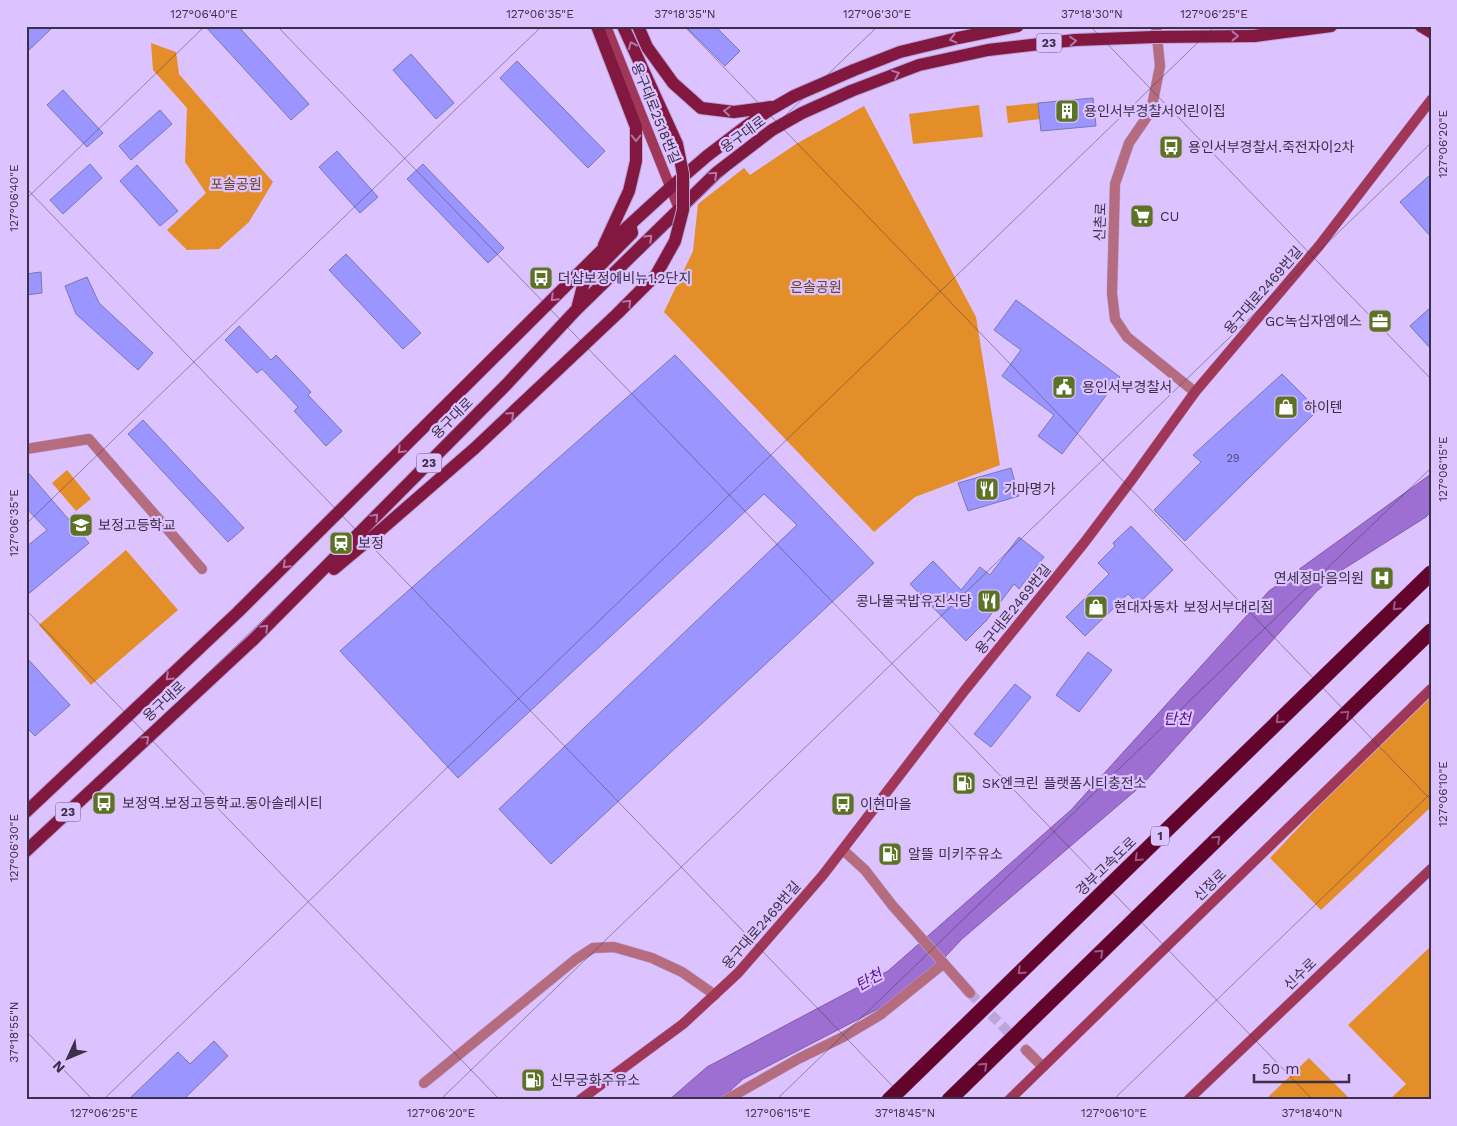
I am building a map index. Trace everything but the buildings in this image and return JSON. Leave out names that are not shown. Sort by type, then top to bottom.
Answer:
[{"type":"highway","name":"경부고속도로","points":[[890,1100],[1431,573]]},
{"type":"highway","points":[[949,1100],[1431,631]]},
{"type":"main road","points":[[597,26],[636,126],[636,161],[630,191],[600,252]]},
{"type":"main road","points":[[280,614],[475,448],[617,314],[656,274],[675,241],[683,210],[684,174],[677,144],[623,26]]},
{"type":"main road","points":[[638,26],[647,47],[673,83],[700,108],[734,112],[776,106]]},
{"type":"main road","name":"용구대로","points":[[26,812],[238,612],[600,252],[714,150],[776,106],[794,96],[854,70],[900,52],[1018,26]]},
{"type":"main road","name":"용구대로","points":[[26,851],[280,614],[506,385],[577,309],[716,173],[780,125],[851,91],[918,65],[988,50],[1075,40],[1254,36],[1331,26]]},
{"type":"main road","points":[[1421,26],[1431,32]]},
{"type":"main road","points":[[738,155],[731,156],[728,153],[729,145],[784,108],[794,96]]},
{"type":"main road","points":[[577,309],[584,282],[632,233],[631,228],[626,228]]},
{"type":"street","name":"용구대로2518번길","points":[[606,26],[680,209]]},
{"type":"street","name":"신촌로","points":[[1156,26],[1160,66],[1151,111],[1129,143],[1115,184],[1112,294],[1115,319],[1127,337],[1195,392]]},
{"type":"street","name":"용구대로2469번길","points":[[580,1100],[683,1024],[715,995],[738,973],[823,875],[965,690],[1084,543],[1195,392],[1319,246],[1431,100]]},
{"type":"street","points":[[26,450],[89,439],[202,569]]},
{"type":"street","name":"신정로","points":[[1009,1100],[1431,689]]},
{"type":"street","points":[[843,850],[865,870],[892,905],[970,993]]},
{"type":"street","name":"신수로","points":[[1188,1100],[1431,869]]},
{"type":"street","points":[[424,1083],[576,959],[593,948],[614,947],[652,958],[682,972],[715,995]]},
{"type":"street","points":[[726,1100],[880,1015],[940,961]]},
{"type":"street","points":[[1026,1050],[1042,1067]]},
{"type":"green space","name":"포솔공원","points":[[151,43],[176,52],[179,74],[273,182],[249,222],[219,249],[187,250],[167,230],[206,193],[185,162],[187,108],[153,70]]},
{"type":"green space","points":[[1038,103],[1040,119],[1008,123],[1006,106]]},
{"type":"green space","points":[[979,105],[983,137],[913,144],[909,114]]},
{"type":"green space","name":"은솔공원","points":[[864,106],[976,317],[1000,465],[915,497],[874,532],[664,312],[693,251],[698,204],[744,168],[750,175],[796,144]]},
{"type":"green space","points":[[67,470],[91,499],[76,511],[52,483]]},
{"type":"green space","points":[[126,550],[178,610],[91,685],[39,625]]},
{"type":"green space","points":[[1431,697],[1431,807],[1321,910],[1270,858],[1317,808]]},
{"type":"green space","points":[[1431,946],[1431,1100],[1389,1100],[1406,1084],[1348,1025]]},
{"type":"green space","points":[[1309,1058],[1351,1100],[1265,1100]]},
{"type":"water","name":"탄천","points":[[1431,474],[1431,512],[1426,517],[1342,570],[1317,591],[1142,785],[962,939],[913,991],[743,1079],[720,1100],[669,1100],[707,1067],[888,971],[1071,810],[1269,591]]},
{"type":"tunnel","points":[[970,993],[1026,1050]]},
{"type":"place","name":"용인서부경찰서어린이집","points":[[1067,111]]},
{"type":"place","name":"용인서부경찰서.죽전자이2차","points":[[1171,147]]},
{"type":"place","name":"CU","points":[[1142,216]]},
{"type":"place","name":"더샵보정에비뉴1.2단지","points":[[541,278]]},
{"type":"place","name":"GC녹십자엠에스","points":[[1380,321]]},
{"type":"place","name":"용인서부경찰서","points":[[1064,387]]},
{"type":"place","name":"하이텐","points":[[1286,407]]},
{"type":"place","name":"가마명가","points":[[987,489]]},
{"type":"place","name":"보정고등학교","points":[[81,525]]},
{"type":"place","name":"보정","points":[[341,543]]},
{"type":"place","name":"연세정마음의원","points":[[1382,578]]},
{"type":"place","name":"콩나물국밥유진식당","points":[[989,601]]},
{"type":"place","name":"현대자동차 보정서부대리점","points":[[1096,607]]},
{"type":"place","name":"SK엔크린 플랫폼시티충전소","points":[[964,783]]},
{"type":"place","name":"보정역.보정고등학교.동아솔레시티","points":[[104,803]]},
{"type":"place","name":"이현마을","points":[[843,804]]},
{"type":"place","name":"알뜰 미키주유소","points":[[890,854]]},
{"type":"place","name":"신무궁화주유소","points":[[533,1080]]}]
